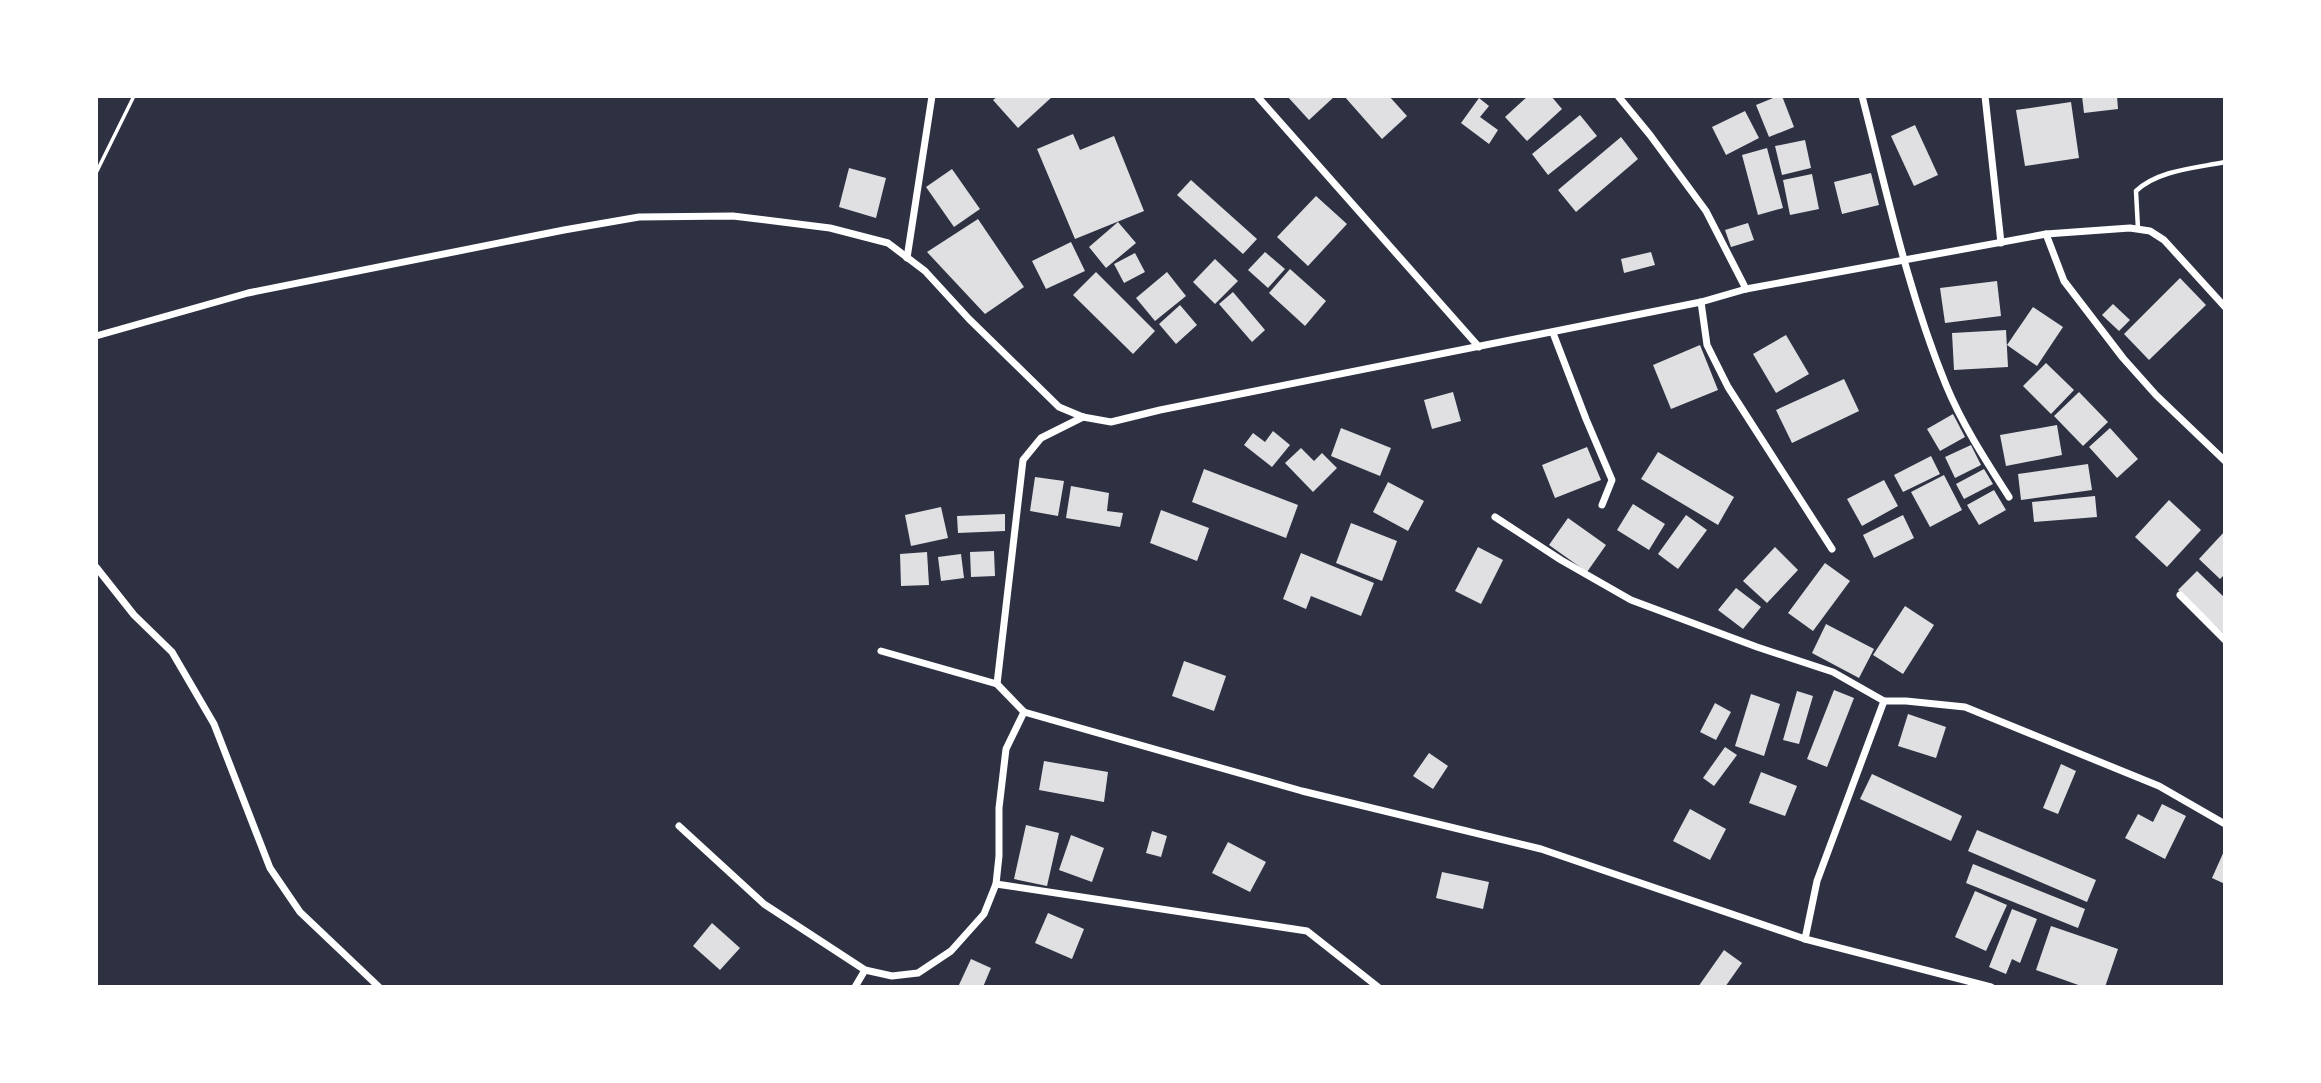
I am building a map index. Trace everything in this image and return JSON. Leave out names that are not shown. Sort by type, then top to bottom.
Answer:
[{"type":"street","points":[[907,258],[932,96]]},
{"type":"street","points":[[1257,96],[1479,347]]},
{"type":"street","points":[[1618,96],[1706,211],[1746,289]]},
{"type":"street","points":[[1862,96],[1920,315],[1946,387],[1976,444],[2009,497]]},
{"type":"street","points":[[1985,96],[2001,243]]},
{"type":"street","points":[[96,336],[248,293],[639,217],[733,216],[830,228],[888,243],[925,271],[1059,407],[1083,417],[1111,422],[1553,333],[1701,302],[1746,289],[2046,234],[2150,230],[2164,240],[2225,307]]},
{"type":"street","points":[[2046,234],[2063,281],[2123,358],[2156,395],[2225,461]]},
{"type":"street","points":[[1701,302],[1707,345],[1728,387],[1832,549]]},
{"type":"street","points":[[1553,333],[1612,480],[1602,505]]},
{"type":"street","points":[[997,684],[1023,460],[1041,439],[1083,417]]},
{"type":"street","points":[[1495,517],[1631,600],[1833,672],[1884,701],[1965,707],[2159,786],[2225,824]]},
{"type":"street","points":[[96,567],[134,615],[172,652],[214,724],[270,867],[300,912],[380,987]]},
{"type":"street","points":[[2180,595],[2225,640]]},
{"type":"street","points":[[881,651],[997,684],[1024,712],[1302,791],[1541,849],[1805,939],[1992,987]]},
{"type":"street","points":[[1805,939],[1817,881],[1884,701]]},
{"type":"street","points":[[679,826],[764,904],[865,970],[892,976],[918,974],[951,951],[984,914],[996,884],[999,808],[1006,749],[1024,712]]},
{"type":"street","points":[[996,884],[1307,931],[1378,987]]},
{"type":"street","points":[[855,987],[865,970]]},
{"type":"lane","points":[[2138,229],[2136,191],[2146,182],[2225,162]]},
{"type":"path","points":[[96,173],[134,96]]},
{"type":"building","points":[[998,96],[1053,96],[1018,128],[993,100]]},
{"type":"building","points":[[1287,96],[1335,96],[1309,120]]},
{"type":"building","points":[[1344,96],[1389,96],[1407,116],[1382,139]]},
{"type":"building","points":[[1528,96],[1551,96],[1562,109],[1527,141],[1505,117]]},
{"type":"building","points":[[1782,96],[1794,127],[1769,137],[1756,105]]},
{"type":"building","points":[[2082,96],[2117,96],[2118,109],[2084,113]]},
{"type":"building","points":[[1479,98],[1489,106],[1480,117],[1498,130],[1489,144],[1461,123]]},
{"type":"building","points":[[2071,102],[2079,158],[2025,166],[2016,110]]},
{"type":"building","points":[[1745,111],[1759,138],[1726,155],[1712,127]]},
{"type":"building","points":[[1580,115],[1597,136],[1548,175],[1532,154]]},
{"type":"building","points":[[1915,125],[1938,175],[1914,186],[1891,136]]},
{"type":"building","points":[[1073,134],[1080,150],[1114,136],[1144,211],[1075,239],[1037,149]]},
{"type":"building","points":[[1621,137],[1638,159],[1576,212],[1558,190]]},
{"type":"building","points":[[1805,140],[1811,168],[1782,175],[1775,146]]},
{"type":"building","points":[[1767,148],[1783,208],[1758,215],[1742,155]]},
{"type":"building","points":[[849,168],[886,178],[876,218],[839,207]]},
{"type":"building","points":[[952,169],[980,209],[954,227],[926,187]]},
{"type":"building","points":[[1871,173],[1879,205],[1842,214],[1834,182]]},
{"type":"building","points":[[1812,174],[1819,209],[1790,215],[1783,180]]},
{"type":"building","points":[[1191,180],[1257,239],[1243,254],[1177,195]]},
{"type":"building","points":[[1316,196],[1347,224],[1308,266],[1277,237]]},
{"type":"building","points":[[978,219],[1024,287],[985,314],[927,252]]},
{"type":"building","points":[[1118,222],[1136,243],[1106,268],[1089,247]]},
{"type":"building","points":[[1748,223],[1754,240],[1731,247],[1725,230]]},
{"type":"building","points":[[1071,242],[1085,271],[1046,289],[1032,261]]},
{"type":"building","points":[[1265,252],[1285,269],[1268,288],[1248,270]]},
{"type":"building","points":[[1651,252],[1655,265],[1624,273],[1621,259]]},
{"type":"building","points":[[1135,253],[1145,272],[1124,283],[1114,264]]},
{"type":"building","points":[[1215,259],[1238,281],[1215,304],[1193,282]]},
{"type":"building","points":[[1290,269],[1326,301],[1305,326],[1269,293]]},
{"type":"building","points":[[1096,272],[1155,331],[1133,354],[1073,295]]},
{"type":"building","points":[[1167,272],[1186,296],[1155,321],[1136,298]]},
{"type":"building","points":[[2180,278],[2206,305],[2149,360],[2124,334]]},
{"type":"building","points":[[1997,281],[2001,316],[1945,323],[1940,288]]},
{"type":"building","points":[[1233,292],[1265,330],[1252,342],[1219,304]]},
{"type":"building","points":[[2113,304],[2130,320],[2119,331],[2102,315]]},
{"type":"building","points":[[1180,305],[1197,325],[1176,344],[1159,324]]},
{"type":"building","points":[[2033,307],[2063,327],[2037,366],[2007,345]]},
{"type":"building","points":[[2006,330],[2008,367],[1954,370],[1952,333]]},
{"type":"building","points":[[1786,335],[1809,374],[1776,393],[1753,354]]},
{"type":"building","points":[[1700,345],[1718,390],[1671,409],[1653,365]]},
{"type":"building","points":[[2046,363],[2074,390],[2051,414],[2023,386]]},
{"type":"building","points":[[1844,379],[1859,411],[1792,443],[1776,410]]},
{"type":"building","points":[[1453,392],[1461,421],[1432,429],[1424,400]]},
{"type":"building","points":[[2079,392],[2108,422],[2083,446],[2054,416]]},
{"type":"building","points":[[1953,414],[1965,437],[1940,451],[1927,429]]},
{"type":"building","points":[[2057,425],[2062,455],[2006,466],[2000,435]]},
{"type":"building","points":[[1341,428],[1391,448],[1380,476],[1331,456]]},
{"type":"building","points":[[2110,428],[2138,459],[2117,478],[2089,447]]},
{"type":"building","points":[[1273,431],[1290,445],[1272,467],[1244,445],[1253,433],[1265,442]]},
{"type":"building","points":[[1971,445],[1981,465],[1955,478],[1945,457]]},
{"type":"building","points":[[1587,447],[1601,480],[1555,498],[1542,465]]},
{"type":"building","points":[[1301,448],[1314,461],[1322,453],[1337,468],[1313,492],[1285,463]]},
{"type":"building","points":[[1658,452],[1734,497],[1718,525],[1641,479]]},
{"type":"building","points":[[1931,456],[1940,474],[1903,492],[1894,475]]},
{"type":"building","points":[[2088,464],[2092,490],[2021,500],[2018,474]]},
{"type":"building","points":[[1204,469],[1298,505],[1286,538],[1192,502]]},
{"type":"building","points":[[1984,469],[1993,484],[1964,499],[1956,484]]},
{"type":"building","points":[[1944,475],[1962,510],[1930,527],[1911,492]]},
{"type":"building","points":[[1035,477],[1064,481],[1058,516],[1030,511]]},
{"type":"building","points":[[1884,480],[1898,506],[1862,526],[1847,499]]},
{"type":"building","points":[[1388,482],[1424,501],[1408,531],[1373,512]]},
{"type":"building","points":[[1071,486],[1109,493],[1107,511],[1123,513],[1120,527],[1066,518]]},
{"type":"building","points":[[1994,490],[2006,510],[1979,525],[1967,505]]},
{"type":"building","points":[[2095,496],[2097,517],[2034,522],[2032,502]]},
{"type":"building","points":[[2169,500],[2201,530],[2167,567],[2135,537]]},
{"type":"building","points":[[1633,504],[1665,524],[1649,550],[1617,530]]},
{"type":"building","points":[[941,507],[948,538],[911,546],[905,515]]},
{"type":"building","points":[[1161,510],[1209,528],[1197,561],[1150,543]]},
{"type":"building","points":[[1005,514],[1005,531],[958,533],[957,516]]},
{"type":"building","points":[[1686,515],[1707,530],[1678,569],[1658,554]]},
{"type":"building","points":[[1903,515],[1914,538],[1874,558],[1863,535]]},
{"type":"building","points":[[1568,518],[1606,545],[1587,572],[1549,545]]},
{"type":"building","points":[[1351,523],[1397,541],[1382,581],[1336,563]]},
{"type":"building","points":[[2225,531],[2225,574],[2220,579],[2199,559]]},
{"type":"building","points":[[1478,547],[1503,560],[1481,604],[1455,591]]},
{"type":"building","points":[[1775,547],[1798,570],[1767,603],[1743,581]]},
{"type":"building","points":[[994,551],[995,576],[971,577],[970,552]]},
{"type":"building","points":[[927,552],[929,585],[901,586],[900,554]]},
{"type":"building","points":[[1301,553],[1374,583],[1361,616],[1311,596],[1306,609],[1283,599]]},
{"type":"building","points":[[961,554],[964,578],[941,581],[938,557]]},
{"type":"building","points":[[1825,563],[1850,581],[1813,631],[1788,613]]},
{"type":"building","points":[[2197,571],[2225,598],[2225,635],[2178,590]]},
{"type":"building","points":[[1736,588],[1761,607],[1743,629],[1718,610]]},
{"type":"building","points":[[1905,606],[1934,625],[1903,674],[1873,655]]},
{"type":"building","points":[[1826,624],[1874,649],[1859,678],[1812,653]]},
{"type":"building","points":[[1184,661],[1226,676],[1214,711],[1172,696]]},
{"type":"building","points":[[1834,690],[1854,698],[1827,767],[1807,759]]},
{"type":"building","points":[[1797,691],[1813,696],[1799,744],[1783,740]]},
{"type":"building","points":[[1751,694],[1780,704],[1764,756],[1735,746]]},
{"type":"building","points":[[1715,703],[1731,712],[1716,740],[1700,732]]},
{"type":"building","points":[[1908,714],[1946,727],[1936,758],[1898,746]]},
{"type":"building","points":[[1725,747],[1737,755],[1714,786],[1703,778]]},
{"type":"building","points":[[1429,753],[1448,766],[1433,789],[1413,776]]},
{"type":"building","points":[[1044,761],[1108,772],[1104,802],[1039,790]]},
{"type":"building","points":[[2061,764],[2076,771],[2058,814],[2043,808]]},
{"type":"building","points":[[1761,772],[1797,786],[1785,816],[1749,803]]},
{"type":"building","points":[[1872,774],[1962,816],[1951,841],[1860,799]]},
{"type":"building","points":[[2162,804],[2186,816],[2165,859],[2125,838],[2138,814],[2153,822]]},
{"type":"building","points":[[1690,809],[1726,829],[1710,860],[1673,841]]},
{"type":"building","points":[[1026,825],[1059,833],[1047,886],[1014,879]]},
{"type":"building","points":[[1977,830],[2096,880],[2087,902],[1968,851]]},
{"type":"building","points":[[1152,831],[1167,836],[1161,857],[1146,853]]},
{"type":"building","points":[[1071,835],[1104,848],[1092,882],[1059,870]]},
{"type":"building","points":[[1228,842],[1266,862],[1250,892],[1212,873]]},
{"type":"building","points":[[2225,849],[2225,884],[2212,878]]},
{"type":"building","points":[[1973,864],[2085,909],[2078,928],[1966,883]]},
{"type":"building","points":[[1442,872],[1489,882],[1483,909],[1436,898]]},
{"type":"building","points":[[1975,891],[2007,905],[1986,951],[1955,937]]},
{"type":"building","points":[[2012,909],[2037,919],[2020,963],[2012,959],[2006,974],[1989,967]]},
{"type":"building","points":[[1048,913],[1084,929],[1072,959],[1035,943]]},
{"type":"building","points":[[712,923],[740,948],[720,970],[693,946]]},
{"type":"building","points":[[2051,926],[2118,949],[2105,987],[2084,987],[2036,970]]},
{"type":"building","points":[[1724,950],[1742,963],[1725,987],[1698,987]]},
{"type":"building","points":[[971,959],[991,968],[983,987],[958,987]]}]
